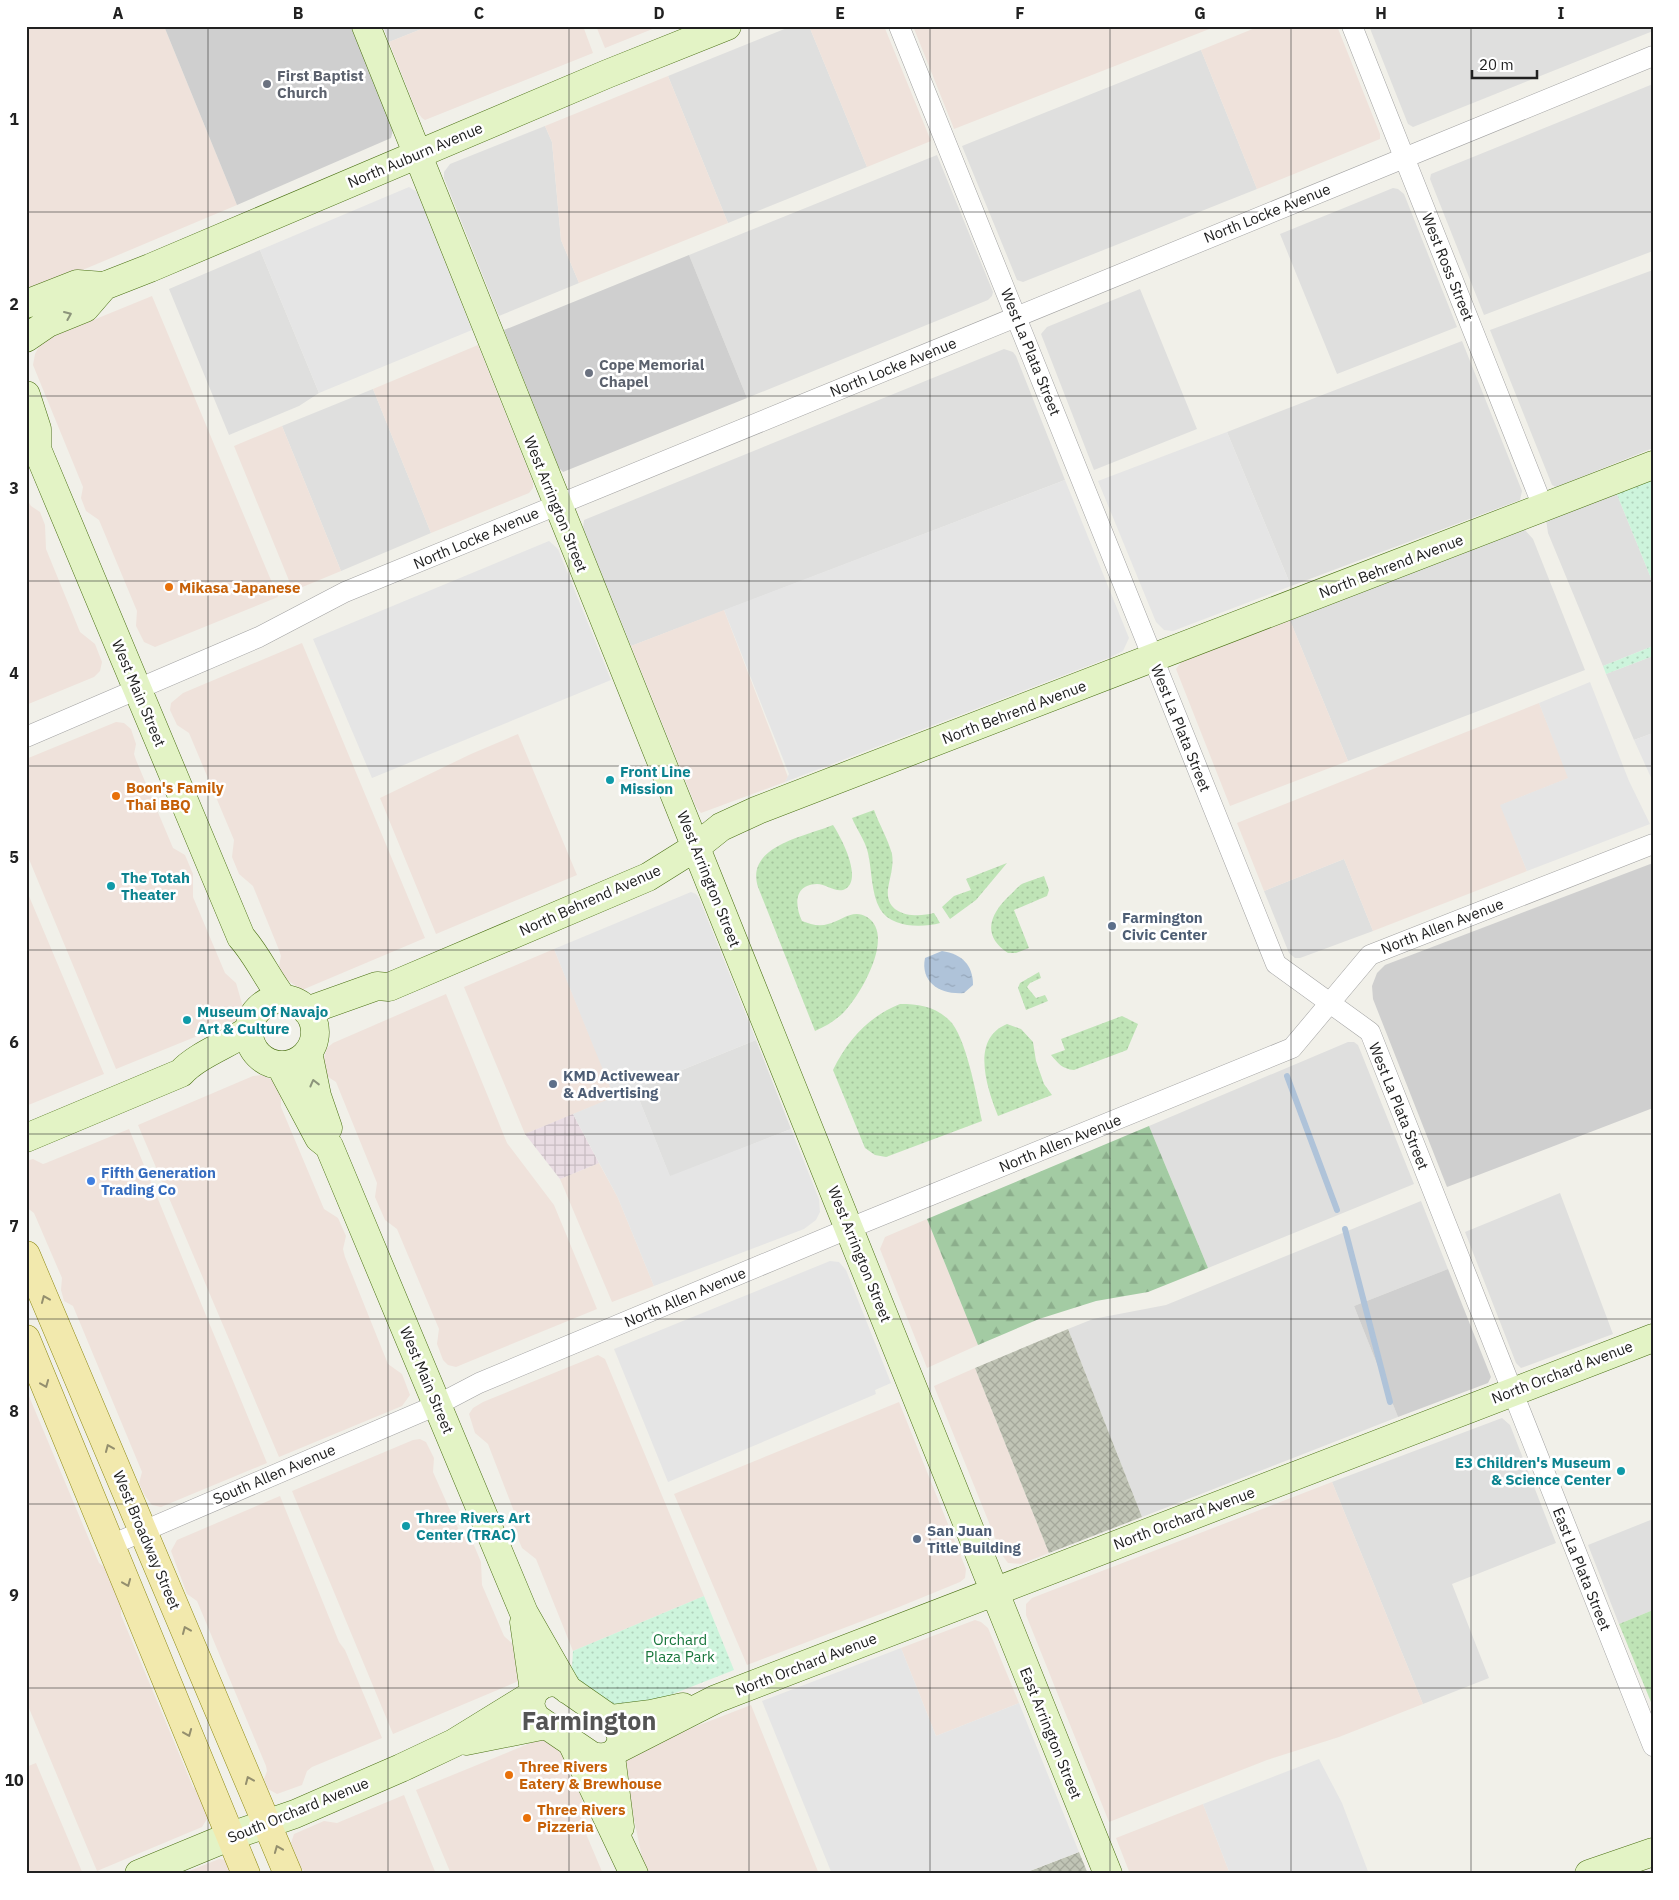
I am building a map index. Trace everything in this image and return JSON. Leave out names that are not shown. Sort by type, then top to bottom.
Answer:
[{"type":"main road","name":"West Broadway Street","points":[[26,1255],[288,1874]]},
{"type":"main road","points":[[26,1339],[246,1874]]},
{"type":"street","name":"West Arrington Street","points":[[366,26],[556,505],[850,1228],[995,1593]]},
{"type":"street","name":"North Auburn Avenue","points":[[26,338],[48,323],[85,308],[104,286],[727,26]]},
{"type":"street","name":"West La Plata Street","points":[[899,26],[1276,964],[1370,1032],[1512,1391]]},
{"type":"street","name":"West Ross Street","points":[[1352,26],[1543,507]]},
{"type":"street","name":"North Locke Avenue","points":[[26,736],[259,637],[345,592],[1653,56]]},
{"type":"street","name":"North Auburn Avenue","points":[[26,304],[77,284],[104,286]]},
{"type":"street","name":"West Main Street","points":[[26,395],[37,429],[32,443],[241,937],[242,953],[254,991],[252,1022]]},
{"type":"street","name":"North Behrend Avenue","points":[[304,1024],[381,996],[388,987],[648,877],[696,847],[721,827],[758,810],[1653,465]]},
{"type":"street","name":"North Allen Avenue","points":[[437,1404],[479,1383],[850,1228],[1292,1048],[1370,954],[1653,844]]},
{"type":"street","name":"West Main Street","points":[[241,937],[252,948],[270,981],[304,1024],[317,1096],[330,1134],[329,1146],[524,1613],[568,1690]]},
{"type":"street","points":[[26,1138],[181,1073],[188,1066],[229,1044],[252,1022],[268,1003],[304,1024],[296,1062],[238,1060],[192,1074],[181,1073]]},
{"type":"street","points":[[252,1022],[250,1040],[270,1061]]},
{"type":"street","name":"West Main Street","points":[[270,1061],[319,1138],[329,1146]]},
{"type":"street","name":"North Orchard Avenue","points":[[615,1753],[716,1699],[1653,1338]]},
{"type":"street","name":"East La Plata Street","points":[[1512,1391],[1653,1746]]},
{"type":"street","name":"South Allen Avenue","points":[[111,1545],[437,1404]]},
{"type":"street","name":"East Arrington Street","points":[[995,1593],[1108,1874]]},
{"type":"street","name":"West Main Street","points":[[524,1613],[533,1693],[532,1711],[536,1718],[546,1725]]},
{"type":"street","name":"South Orchard Avenue","points":[[139,1874],[231,1836],[268,1825],[454,1743],[544,1684],[552,1682],[568,1690]]},
{"type":"street","points":[[568,1690],[611,1719],[620,1730],[622,1738],[615,1753],[623,1848]]},
{"type":"street","name":"North Orchard Avenue","points":[[611,1719],[651,1714],[716,1699]]},
{"type":"street","points":[[546,1725],[592,1756],[602,1759],[615,1753]]},
{"type":"street","name":"South Orchard Avenue","points":[[454,1743],[546,1725]]},
{"type":"street","points":[[572,1742],[634,1874]]},
{"type":"street","points":[[1589,1874],[1653,1852]]},
{"type":"shaded area","points":[[26,26],[164,26],[237,205],[35,290],[26,290]]},
{"type":"shaded area","points":[[164,26],[351,26],[393,130],[391,138],[237,205]]},
{"type":"shaded area","points":[[383,26],[429,26],[389,42]]},
{"type":"shaded area","points":[[429,26],[583,26],[593,53],[425,120],[416,110],[389,42]]},
{"type":"shaded area","points":[[596,26],[660,26],[605,48]]},
{"type":"shaded area","points":[[792,26],[809,26],[867,167],[728,223],[668,76]]},
{"type":"shaded area","points":[[809,26],[884,26],[931,141],[867,167]]},
{"type":"shaded area","points":[[913,26],[1217,26],[954,129]]},
{"type":"shaded area","points":[[1260,26],[1337,26],[1380,134],[1380,139],[1257,189],[1201,50]]},
{"type":"shaded area","points":[[1369,26],[1653,26],[1653,31],[1413,127],[1408,124]]},
{"type":"shaded area","points":[[1201,50],[1257,189],[1023,282],[1017,280],[962,146]]},
{"type":"shaded area","points":[[668,76],[728,223],[579,283],[561,240],[552,142],[545,126]]},
{"type":"shaded area","points":[[1653,84],[1653,251],[1484,315],[1430,179],[1431,174]]},
{"type":"shaded area","points":[[545,126],[552,142],[561,240],[579,283],[499,316],[444,178],[444,172],[450,164]]},
{"type":"shaded area","points":[[937,155],[993,292],[992,296],[988,300],[747,398],[689,255]]},
{"type":"shaded area","points":[[409,187],[417,192],[472,330],[319,393],[260,250]]},
{"type":"shaded area","points":[[1393,188],[1398,189],[1404,194],[1457,327],[1337,374],[1280,234]]},
{"type":"shaded area","points":[[260,250],[319,393],[299,406],[229,435],[169,289]]},
{"type":"shaded area","points":[[689,255],[747,398],[563,472],[559,468],[504,330]]},
{"type":"shaded area","points":[[1653,270],[1653,448],[1556,487],[1552,485],[1490,330]]},
{"type":"shaded area","points":[[1140,289],[1197,429],[1094,470],[1041,334],[1047,327]]},
{"type":"shaded area","points":[[152,296],[278,597],[155,647],[144,642],[136,626],[137,611],[99,520],[86,511],[81,498],[83,487],[33,365],[35,354],[42,341]]},
{"type":"shaded area","points":[[1462,341],[1522,491],[1520,500],[1291,586],[1227,432]]},
{"type":"shaded area","points":[[478,345],[533,482],[533,488],[529,493],[431,533],[373,389]]},
{"type":"shaded area","points":[[1004,349],[1013,352],[1016,356],[1065,480],[631,646],[583,528],[584,520]]},
{"type":"shaded area","points":[[373,389],[431,533],[341,571],[282,426]]},
{"type":"shaded area","points":[[282,426],[341,571],[300,588],[290,583],[234,446]]},
{"type":"shaded area","points":[[1227,432],[1291,586],[1173,631],[1164,630],[1156,622],[1098,481]]},
{"type":"shaded area","points":[[1065,480],[1129,638],[1123,651],[785,782],[789,774],[724,610]]},
{"type":"shaded area","points":[[1616,492],[1653,583],[1653,646],[1603,666],[1548,533],[1546,519]]},
{"type":"shaded area","points":[[26,498],[31,506],[40,512],[45,525],[46,549],[80,632],[95,644],[102,662],[100,671],[94,677],[26,705]]},
{"type":"shaded area","points":[[1523,528],[1533,539],[1585,670],[1348,761],[1289,618]]},
{"type":"shaded area","points":[[549,541],[558,549],[611,680],[372,778],[313,639]]},
{"type":"shaded area","points":[[724,610],[788,777],[785,782],[701,813],[696,807],[631,646]]},
{"type":"shaded area","points":[[1289,618],[1348,761],[1230,806],[1176,669],[1183,660]]},
{"type":"shaded area","points":[[302,643],[425,938],[302,990],[284,978],[279,966],[281,956],[279,950],[253,886],[239,874],[232,857],[234,840],[189,733],[177,725],[170,710],[171,703],[183,693]]},
{"type":"shaded area","points":[[1653,656],[1653,733],[1634,740],[1606,674]]},
{"type":"shaded area","points":[[1590,682],[1629,781],[1650,824],[1527,871],[1500,805],[1568,778],[1539,703]]},
{"type":"shaded area","points":[[1539,703],[1569,778],[1501,805],[1527,871],[1373,931],[1344,859],[1264,891],[1237,823]]},
{"type":"shaded area","points":[[116,722],[124,723],[131,729],[136,744],[134,754],[136,760],[173,848],[185,855],[193,874],[193,897],[225,973],[236,983],[243,1007],[237,1020],[116,1069],[26,852],[26,759]]},
{"type":"shaded area","points":[[1653,733],[1653,782],[1634,740]]},
{"type":"shaded area","points":[[518,734],[577,875],[436,934],[380,798],[471,754]]},
{"type":"shaded area","points":[[1344,859],[1373,931],[1300,958],[1295,958],[1289,953],[1264,891]]},
{"type":"shaded area","points":[[1653,863],[1653,1108],[1447,1187],[1373,999],[1372,986],[1377,973],[1385,965]]},
{"type":"shaded area","points":[[26,889],[104,1074],[26,1106]]},
{"type":"shaded area","points":[[691,892],[699,898],[756,1040],[635,1089],[670,1176],[791,1129],[819,1199],[820,1212],[816,1220],[804,1229],[654,1286],[618,1198],[573,1114],[614,1097],[554,949]]},
{"type":"shaded area","points":[[554,949],[615,1097],[525,1134],[464,987]]},
{"type":"shaded area","points":[[446,994],[507,1143],[554,1205],[597,1309],[456,1367],[448,1365],[443,1360],[437,1344],[439,1329],[397,1229],[385,1220],[375,1197],[377,1183],[336,1082],[325,1075],[322,1065],[327,1048],[333,1043]]},
{"type":"shaded area","points":[[756,1040],[791,1129],[670,1177],[635,1089]]},
{"type":"shaded area","points":[[1348,1042],[1354,1042],[1358,1045],[1414,1184],[1208,1268],[1149,1126]]},
{"type":"shaded area","points":[[261,1075],[275,1081],[281,1096],[281,1107],[324,1209],[338,1218],[346,1236],[343,1249],[345,1257],[388,1364],[402,1374],[410,1395],[402,1406],[279,1457],[138,1125],[253,1076]]},
{"type":"shaded area","points":[[573,1114],[599,1163],[560,1179],[525,1134]]},
{"type":"shaded area","points":[[129,1129],[267,1463],[161,1507],[152,1505],[139,1483],[142,1472],[73,1306],[64,1301],[61,1290],[62,1278],[34,1213],[26,1207],[26,1161],[33,1159],[43,1164]]},
{"type":"shaded area","points":[[599,1163],[618,1198],[654,1286],[612,1302],[560,1179]]},
{"type":"shaded area","points":[[1560,1193],[1613,1334],[1521,1368],[1516,1363],[1465,1232]]},
{"type":"shaded area","points":[[1421,1201],[1448,1269],[1354,1306],[1398,1417],[1142,1517],[1068,1329],[1093,1319],[1166,1305]]},
{"type":"shaded area","points":[[927,1219],[978,1345],[927,1368],[880,1249],[885,1237]]},
{"type":"shaded area","points":[[830,1261],[839,1262],[846,1270],[891,1383],[875,1390],[876,1394],[668,1482],[614,1349]]},
{"type":"shaded area","points":[[1448,1269],[1491,1377],[1488,1383],[1398,1417],[1354,1306]]},
{"type":"shaded area","points":[[1068,1329],[1142,1517],[1049,1553],[975,1368]]},
{"type":"shaded area","points":[[598,1355],[605,1359],[704,1596],[573,1651],[536,1559],[522,1548],[514,1529],[515,1514],[488,1444],[475,1433],[469,1414],[473,1408],[483,1402]]},
{"type":"shaded area","points":[[975,1368],[1049,1553],[1021,1564],[1008,1563],[1002,1555],[934,1386]]},
{"type":"shaded area","points":[[26,1389],[99,1563],[107,1569],[121,1602],[121,1615],[193,1787],[200,1792],[209,1816],[202,1827],[97,1871],[26,1701]]},
{"type":"shaded area","points":[[899,1402],[966,1569],[965,1578],[960,1582],[899,1607],[747,1665],[674,1494]]},
{"type":"shaded area","points":[[1502,1418],[1510,1425],[1556,1543],[1452,1584],[1489,1678],[1423,1704],[1332,1482]]},
{"type":"shaded area","points":[[420,1439],[426,1442],[434,1458],[433,1472],[461,1535],[473,1543],[481,1562],[482,1585],[504,1636],[516,1647],[521,1680],[393,1734],[292,1491],[413,1440]]},
{"type":"shaded area","points":[[1332,1482],[1423,1704],[1339,1737],[1267,1760],[1109,1822],[1026,1615],[1026,1604],[1032,1598]]},
{"type":"shaded area","points":[[280,1496],[339,1642],[345,1650],[382,1738],[312,1767],[307,1771],[302,1785],[277,1794],[268,1789],[264,1779],[267,1771],[266,1766],[197,1601],[187,1594],[171,1551],[177,1540]]},
{"type":"shaded area","points":[[1653,1519],[1653,1610],[1619,1624],[1588,1545]]},
{"type":"shaded area","points":[[975,1620],[988,1628],[1019,1703],[936,1736],[901,1648]]},
{"type":"shaded area","points":[[901,1648],[936,1736],[1019,1703],[1079,1852],[1022,1874],[832,1874],[762,1701]]},
{"type":"shaded area","points":[[751,1705],[819,1874],[649,1874],[642,1857],[623,1767],[624,1760],[635,1750]]},
{"type":"shaded area","points":[[545,1737],[558,1744],[582,1799],[581,1822],[603,1874],[451,1874],[416,1790]]},
{"type":"shaded area","points":[[1319,1759],[1342,1803],[1369,1874],[1230,1874],[1203,1804]]},
{"type":"shaded area","points":[[36,1763],[83,1874],[26,1874],[26,1767]]},
{"type":"shaded area","points":[[404,1795],[436,1874],[307,1874],[301,1868],[291,1843],[294,1834],[324,1821],[337,1823]]},
{"type":"shaded area","points":[[1203,1804],[1230,1874],[1130,1874],[1116,1838]]},
{"type":"shaded area","points":[[1079,1852],[1088,1874],[1022,1874]]},
{"type":"shaded area","points":[[219,1859],[226,1860],[236,1874],[182,1874]]},
{"type":"green space","points":[[1653,478],[1653,583],[1616,492]]},
{"type":"green space","points":[[1653,646],[1653,656],[1606,674],[1603,666]]},
{"type":"green space","points":[[874,810],[892,854],[888,889],[888,898],[891,905],[896,910],[910,915],[934,913],[940,923],[925,926],[907,925],[891,920],[880,909],[873,889],[867,848],[852,818]]},
{"type":"green space","points":[[833,825],[849,859],[852,878],[849,885],[843,890],[817,884],[804,888],[800,892],[797,903],[802,921],[825,925],[852,914],[867,917],[875,926],[878,937],[877,951],[866,980],[851,1004],[841,1015],[815,1031],[758,887],[756,873],[760,862],[768,853],[780,845]]},
{"type":"green space","points":[[1007,863],[976,900],[950,919],[942,907],[954,896],[971,890],[966,879]]},
{"type":"green space","points":[[1044,876],[1049,890],[1047,896],[1014,910],[1029,948],[1016,953],[1008,953],[994,939],[991,932],[993,917],[1003,902],[1020,885]]},
{"type":"green space","points":[[1039,972],[1041,978],[1030,983],[1027,987],[1036,998],[1045,995],[1048,1001],[1026,1010],[1018,988],[1020,983]]},
{"type":"green space","points":[[900,1004],[920,1005],[932,1009],[944,1015],[955,1028],[966,1052],[982,1121],[886,1157],[875,1155],[865,1148],[833,1070],[845,1049],[860,1031],[878,1015]]},
{"type":"green space","points":[[1122,1016],[1138,1024],[1127,1050],[1074,1070],[1063,1067],[1051,1055],[1065,1050],[1061,1039]]},
{"type":"green space","points":[[1007,1024],[1021,1029],[1033,1042],[1036,1061],[1044,1084],[1052,1095],[998,1116],[986,1079],[985,1052],[988,1041],[996,1031]]},
{"type":"green space","points":[[1149,1126],[1208,1268],[1148,1292],[1096,1301],[1039,1319],[978,1345],[927,1219]]},
{"type":"green space","name":"Orchard Plaza Park","points":[[704,1596],[734,1670],[645,1705],[620,1709],[584,1692],[572,1668],[573,1651]]},
{"type":"green space","points":[[1653,1610],[1653,1707],[1619,1624]]},
{"type":"water","points":[[942,951],[961,958],[968,966],[973,985],[964,993],[948,992],[934,986],[929,981],[924,967],[925,958]]},
{"type":"waterway","points":[[1287,1076],[1337,1210]]},
{"type":"waterway","points":[[1345,1229],[1390,1402]]},
{"type":"place","name":"First Baptist Church","points":[[267,84]]},
{"type":"place","name":"Cope Memorial Chapel","points":[[589,373]]},
{"type":"place","name":"Mikasa Japanese","points":[[169,587]]},
{"type":"place","name":"Front Line Mission","points":[[610,780]]},
{"type":"place","name":"Boon's Family Thai BBQ","points":[[116,796]]},
{"type":"place","name":"The Totah Theater","points":[[111,886]]},
{"type":"place","name":"Farmington Civic Center","points":[[1112,926]]},
{"type":"place","name":"Museum Of Navajo Art & Culture","points":[[187,1020]]},
{"type":"place","name":"KMD Activewear & Advertising","points":[[553,1084]]},
{"type":"place","name":"Fifth Generation Trading Co","points":[[91,1181]]},
{"type":"place","name":"E3 Children's Museum & Science Center","points":[[1621,1471]]},
{"type":"place","name":"Three Rivers Art Center (TRAC)","points":[[406,1526]]},
{"type":"place","name":"San Juan Title Building","points":[[917,1539]]},
{"type":"place","name":"Three Rivers Eatery & Brewhouse","points":[[509,1775]]},
{"type":"place","name":"Three Rivers Pizzeria","points":[[527,1818]]},
{"type":"district","name":"Farmington","points":[[589,1720]]}]
